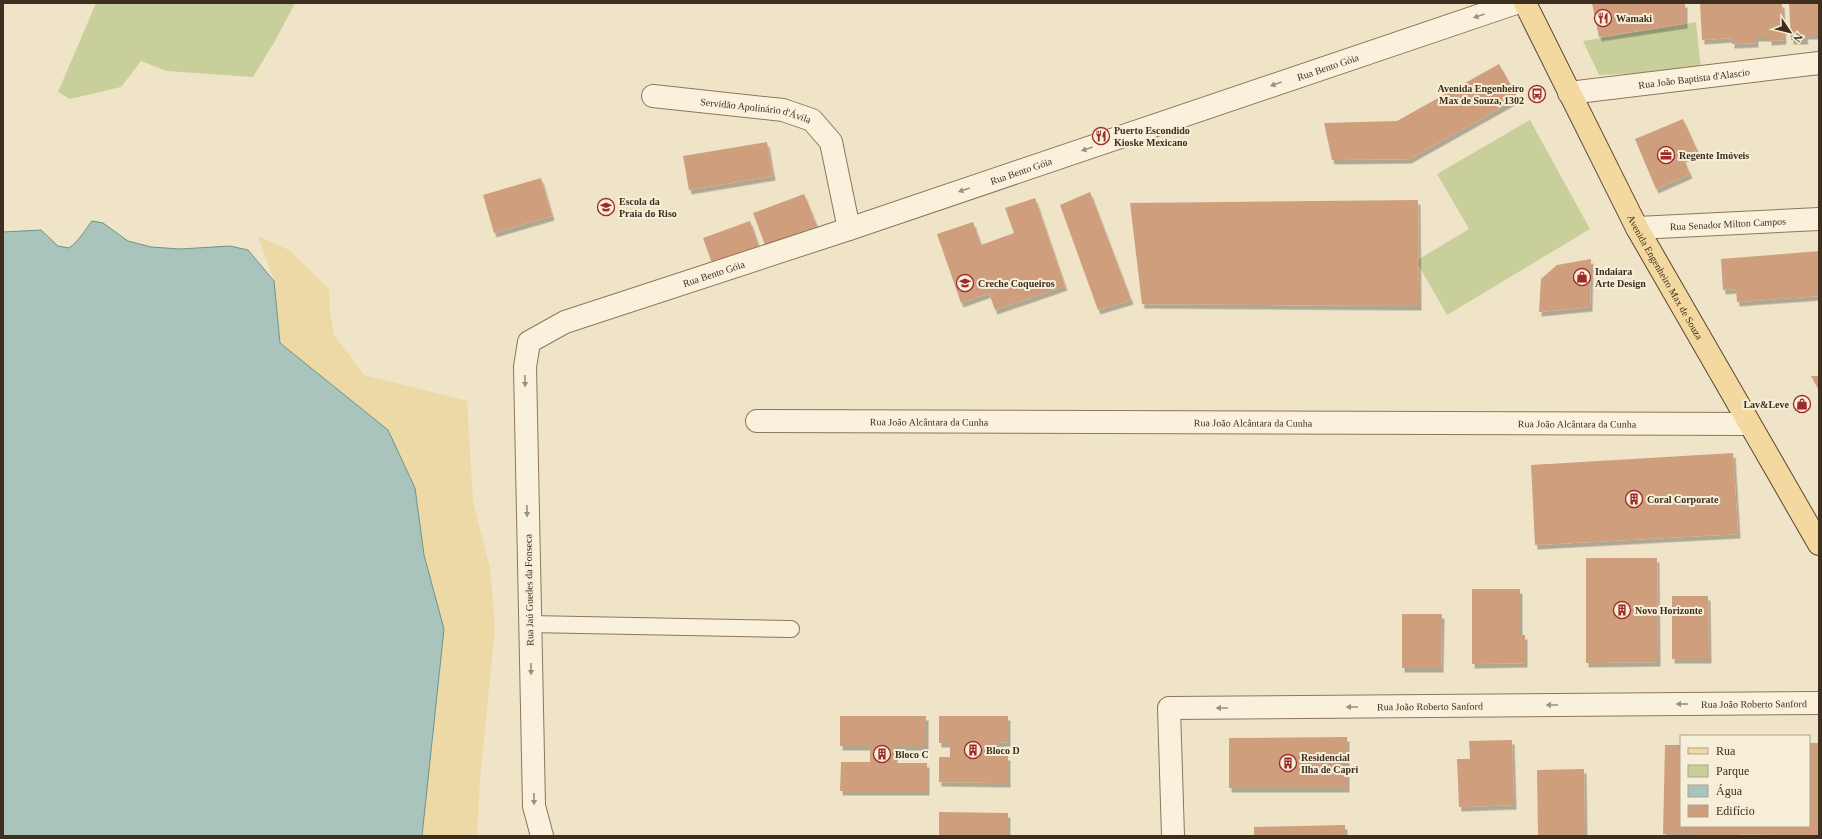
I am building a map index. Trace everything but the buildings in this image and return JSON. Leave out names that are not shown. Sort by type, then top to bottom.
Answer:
[{"type":"main road","name":"Avenida Engenheiro Max de Souza","points":[[1525,3],[1637,228],[1819,544]]},
{"type":"street","name":"Rua Bento Góia","points":[[529,342],[565,322],[849,229],[1516,3]]},
{"type":"street","name":"Rua João Baptista d'Alascio","points":[[1569,93],[1819,63]]},
{"type":"street","name":"Servidão Apolinário d'Ávila","points":[[653,96],[783,110],[812,120],[831,142],[849,229]]},
{"type":"street","name":"Rua Senador Milton Campos","points":[[1637,228],[1819,219]]},
{"type":"street","name":"Rua Jaú Guedes da Fonseca","points":[[529,342],[525,367],[534,806],[542,836]]},
{"type":"street","name":"Rua João Alcântara da Cunha","points":[[757,421],[1749,424]]},
{"type":"street","name":"Rua João Roberto Sanford","points":[[1173,836],[1169,708],[1819,703]]},
{"type":"lane","points":[[530,624],[791,628]]},
{"type":"green space","points":[[96,3],[295,3],[275,41],[253,77],[167,71],[141,61],[121,87],[70,99],[58,92]]},
{"type":"green space","points":[[1696,22],[1701,70],[1599,75],[1583,41]]},
{"type":"green space","points":[[1530,120],[1590,229],[1447,315],[1416,261],[1469,229],[1437,174]]},
{"type":"sand","points":[[258,236],[289,250],[329,289],[330,313],[334,335],[364,375],[467,401],[473,502],[490,568],[495,626],[480,780],[477,836],[422,836],[444,629],[424,555],[415,488],[388,430],[279,342],[274,281]]},
{"type":"water","points":[[92,221],[103,223],[128,241],[151,247],[180,249],[230,246],[248,250],[274,281],[280,343],[388,430],[415,488],[424,555],[444,629],[422,836],[3,836],[3,232],[41,230],[58,246],[69,248],[79,239]]},
{"type":"place","name":"Wamaki","points":[[1603,18]]},
{"type":"place","name":"Avenida Engenheiro Max de Souza, 1302","points":[[1537,94]]},
{"type":"place","name":"Puerto Escondido Kioske Mexicano","points":[[1101,136]]},
{"type":"place","name":"Regente Imóveis","points":[[1666,155]]},
{"type":"place","name":"Escola da Praia do Riso","points":[[606,207]]},
{"type":"place","name":"Indaiara Arte Design","points":[[1582,277]]},
{"type":"place","name":"Creche Coqueiros","points":[[965,283]]},
{"type":"place","name":"Lav&Leve","points":[[1802,404]]},
{"type":"place","name":"Coral Corporate","points":[[1634,499]]},
{"type":"place","name":"Novo Horizonte","points":[[1622,610]]},
{"type":"place","name":"Bloco D","points":[[973,750]]},
{"type":"place","name":"Bloco C","points":[[882,754]]},
{"type":"place","name":"Residencial Ilha de Capri","points":[[1288,763]]}]
